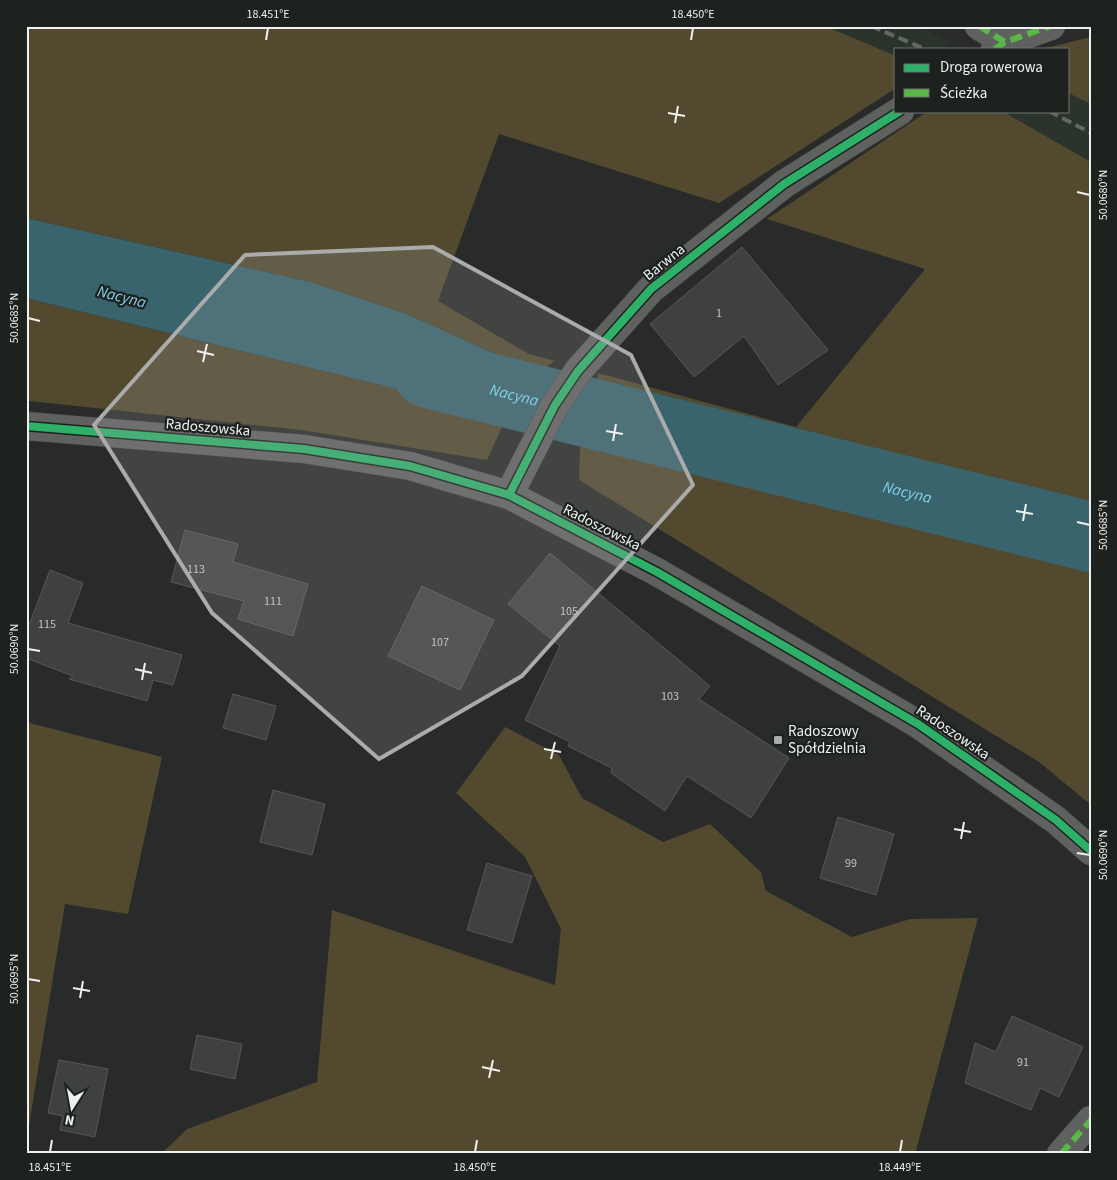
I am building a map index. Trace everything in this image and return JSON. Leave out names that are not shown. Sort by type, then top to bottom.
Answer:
[{"type":"street","points":[[979,26],[1000,45],[1051,26]]},
{"type":"street","name":"Barwna","points":[[509,495],[555,405],[578,371],[651,289],[784,184],[898,112]]},
{"type":"street","name":"Radoszowska","points":[[26,426],[304,449],[410,466],[509,495],[657,572],[918,724],[1056,820],[1091,851]]},
{"type":"street","points":[[1061,1154],[1091,1120]]},
{"type":"highlighted area","points":[[433,247],[631,355],[693,485],[522,676],[379,759],[212,613],[94,425],[245,255]]},
{"type":"shaded area","points":[[26,26],[825,26],[894,55],[894,89],[719,203],[499,134],[438,301],[529,354],[555,361],[537,373],[407,314],[311,282],[26,218]]},
{"type":"shaded area","points":[[825,26],[915,26],[950,41],[944,48],[894,48],[894,55]]},
{"type":"shaded area","points":[[1091,37],[1091,104],[1070,94],[1070,48],[1046,48]]},
{"type":"shaded area","points":[[1070,94],[1091,104],[1091,162],[1004,112],[1070,112]]},
{"type":"shaded area","points":[[927,112],[1004,112],[1091,162],[1091,526],[593,404],[598,373],[796,427],[925,269],[767,219]]},
{"type":"shaded area","points":[[26,298],[507,416],[487,460],[301,430],[29,401],[26,400]]},
{"type":"shaded area","points":[[581,424],[1091,553],[1091,805],[1039,762],[579,480]]},
{"type":"shaded area","points":[[26,722],[162,757],[128,914],[65,904],[26,1144]]},
{"type":"shaded area","points":[[505,727],[559,755],[582,798],[663,842],[710,824],[761,872],[766,891],[852,937],[910,919],[978,918],[915,1154],[161,1154],[187,1129],[317,1082],[332,910],[555,985],[561,929],[525,857],[456,793]]},
{"type":"water","points":[[26,218],[311,282],[407,314],[537,373],[507,416],[26,298]]},
{"type":"building","points":[[742,247],[828,350],[778,385],[744,336],[694,377],[650,324]]},
{"type":"building","points":[[185,530],[238,544],[233,562],[308,584],[293,636],[238,619],[244,601],[171,582]]},
{"type":"building","points":[[550,553],[710,686],[699,699],[789,758],[751,818],[687,776],[665,811],[611,773],[612,768],[568,746],[570,742],[525,720],[560,646],[508,604]]},
{"type":"building","points":[[50,570],[83,583],[68,623],[182,655],[173,685],[153,680],[147,701],[69,679],[73,676],[26,658],[26,633]]},
{"type":"building","points":[[422,586],[494,620],[460,690],[388,656]]},
{"type":"building","points":[[233,694],[276,706],[266,740],[223,728]]},
{"type":"building","points":[[273,790],[325,804],[312,855],[260,842]]},
{"type":"building","points":[[838,817],[894,834],[876,895],[820,878]]},
{"type":"building","points":[[487,863],[532,876],[512,943],[467,930]]},
{"type":"building","points":[[1012,1016],[1083,1047],[1059,1097],[1040,1088],[1031,1110],[965,1083],[975,1043],[996,1052]]},
{"type":"building","points":[[197,1035],[242,1044],[235,1079],[190,1069]]},
{"type":"building","points":[[59,1060],[108,1069],[95,1137],[60,1130],[63,1116],[48,1113]]},
{"type":"waterway","name":"Nacyna","points":[[428,373],[1091,537]]},
{"type":"railway","points":[[871,26],[923,48]]},
{"type":"railway","points":[[1051,112],[1091,133]]},
{"type":"marked path","points":[[979,26],[1005,42]]},
{"type":"marked path","points":[[996,48],[1005,42],[1051,26]]},
{"type":"marked path","points":[[1061,1154],[1091,1120]]},
{"type":"cycle path","points":[[509,495],[555,405],[578,371],[651,289],[784,184],[898,112]]},
{"type":"cycle path","points":[[26,426],[304,449],[410,466],[509,495],[657,572],[918,724],[1056,820],[1091,851]]},
{"type":"place","name":"Radoszowy Spółdzielnia","points":[[778,740]]}]
